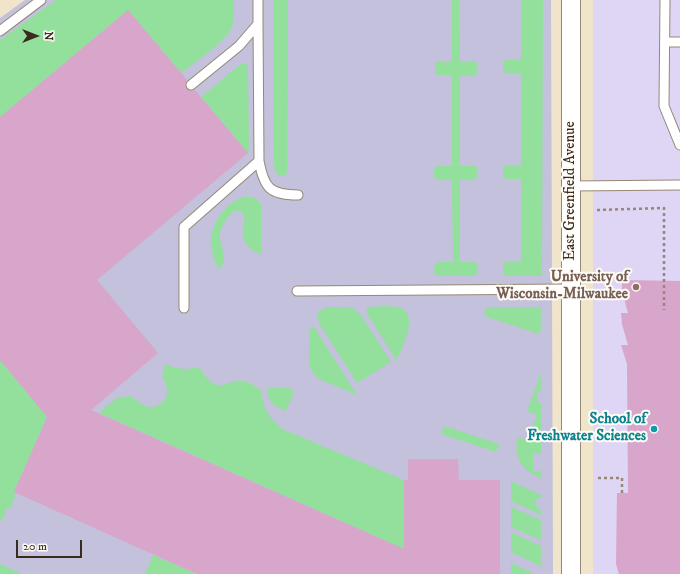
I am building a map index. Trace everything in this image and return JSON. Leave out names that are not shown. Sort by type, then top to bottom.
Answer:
[{"type":"street","name":"East Greenfield Avenue","points":[[571,0],[571,574]]},
{"type":"lane","points":[[0,31],[41,0]]},
{"type":"lane","points":[[258,0],[259,161],[262,179],[270,189],[283,195],[298,195]]},
{"type":"lane","points":[[665,0],[664,106],[680,145]]},
{"type":"lane","points":[[191,85],[239,46],[258,24]]},
{"type":"lane","points":[[665,42],[680,42]]},
{"type":"lane","points":[[184,308],[184,226],[259,161]]},
{"type":"lane","points":[[572,186],[680,185]]},
{"type":"lane","points":[[298,291],[572,289]]},
{"type":"path","points":[[597,210],[664,208],[664,310]]},
{"type":"path","points":[[598,478],[622,478],[622,493]]},
{"type":"shaded area","points":[[25,0],[551,0],[553,574],[0,574],[0,18]]},
{"type":"shaded area","name":"University of Wisconsin-Milwaukee","points":[[593,0],[680,0],[680,574],[593,574]]},
{"type":"green space","points":[[56,0],[234,0],[234,16],[232,27],[227,36],[208,53],[181,73],[128,10],[0,117],[0,40]]},
{"type":"green space","points":[[273,0],[288,0],[287,173],[284,176],[279,175],[275,171],[274,164]]},
{"type":"green space","points":[[452,0],[459,0],[460,61],[474,61],[477,64],[477,73],[474,75],[460,76],[460,166],[475,166],[477,168],[477,178],[475,180],[460,180],[460,262],[474,262],[477,264],[478,273],[474,276],[439,276],[434,273],[434,267],[438,262],[453,262],[452,180],[437,180],[434,177],[434,169],[437,166],[452,166],[452,75],[438,75],[435,73],[435,64],[437,62],[452,61]]},
{"type":"green space","points":[[521,0],[543,0],[542,276],[505,276],[503,273],[503,265],[505,262],[521,261],[521,179],[505,179],[503,176],[503,167],[506,165],[521,165],[521,74],[506,73],[503,71],[503,62],[505,60],[521,59]]},
{"type":"green space","points":[[242,63],[246,64],[248,67],[248,153],[201,97]]},
{"type":"green space","points":[[246,196],[254,198],[261,203],[261,254],[253,251],[245,242],[243,238],[244,216],[239,211],[236,211],[228,216],[220,234],[224,260],[219,270],[211,249],[213,230],[225,208],[238,199]]},
{"type":"green space","points":[[328,307],[352,307],[361,315],[391,362],[357,383],[319,323],[317,312]]},
{"type":"green space","points":[[368,307],[396,307],[404,310],[408,315],[409,322],[406,339],[397,361],[366,312]]},
{"type":"green space","points":[[487,307],[541,307],[541,329],[539,334],[484,316]]},
{"type":"green space","points":[[310,327],[314,327],[357,395],[319,379],[312,372],[309,360]]},
{"type":"green space","points":[[0,360],[47,417],[14,492],[16,494],[10,509],[7,508],[2,521],[0,520]]},
{"type":"green space","points":[[166,364],[182,369],[199,367],[211,382],[219,385],[238,381],[249,383],[261,389],[263,402],[267,412],[282,429],[404,480],[404,549],[99,413],[116,398],[130,396],[149,407],[155,406],[162,402],[167,395],[167,387],[162,375]]},
{"type":"green space","points":[[541,373],[541,390],[537,393],[537,401],[541,404],[541,454],[533,454],[533,471],[541,471],[541,478],[529,472],[520,462],[517,444],[518,437],[528,440],[537,415],[527,411]]},
{"type":"green space","points":[[267,388],[289,388],[293,392],[286,411],[272,403]]},
{"type":"green space","points":[[444,426],[499,444],[496,452],[441,434]]},
{"type":"green space","points":[[511,481],[541,495],[541,498],[536,499],[537,509],[541,510],[541,515],[511,501]]},
{"type":"green space","points":[[511,507],[541,520],[541,540],[511,527]]},
{"type":"green space","points":[[511,532],[541,546],[541,566],[511,552]]},
{"type":"green space","points":[[153,555],[197,574],[145,574]]},
{"type":"green space","points":[[511,563],[535,574],[511,574]]},
{"type":"green space","points":[[0,564],[20,573],[0,574]]},
{"type":"building","points":[[128,10],[187,80],[185,86],[187,89],[192,91],[195,90],[248,153],[97,280],[158,353],[91,410],[404,549],[404,480],[408,480],[408,459],[458,459],[459,480],[500,480],[500,574],[197,574],[14,492],[47,417],[0,360],[0,117]]},
{"type":"building","name":"School of Freshwater Sciences","points":[[622,280],[680,281],[680,574],[619,574],[616,564],[617,493],[628,493],[627,364],[621,345],[628,345],[622,324],[621,313],[628,313],[622,291]]},
{"type":"place","name":"University of Wisconsin-Milwaukee","points":[[636,287]]},
{"type":"place","name":"School of Freshwater Sciences","points":[[654,429]]}]
